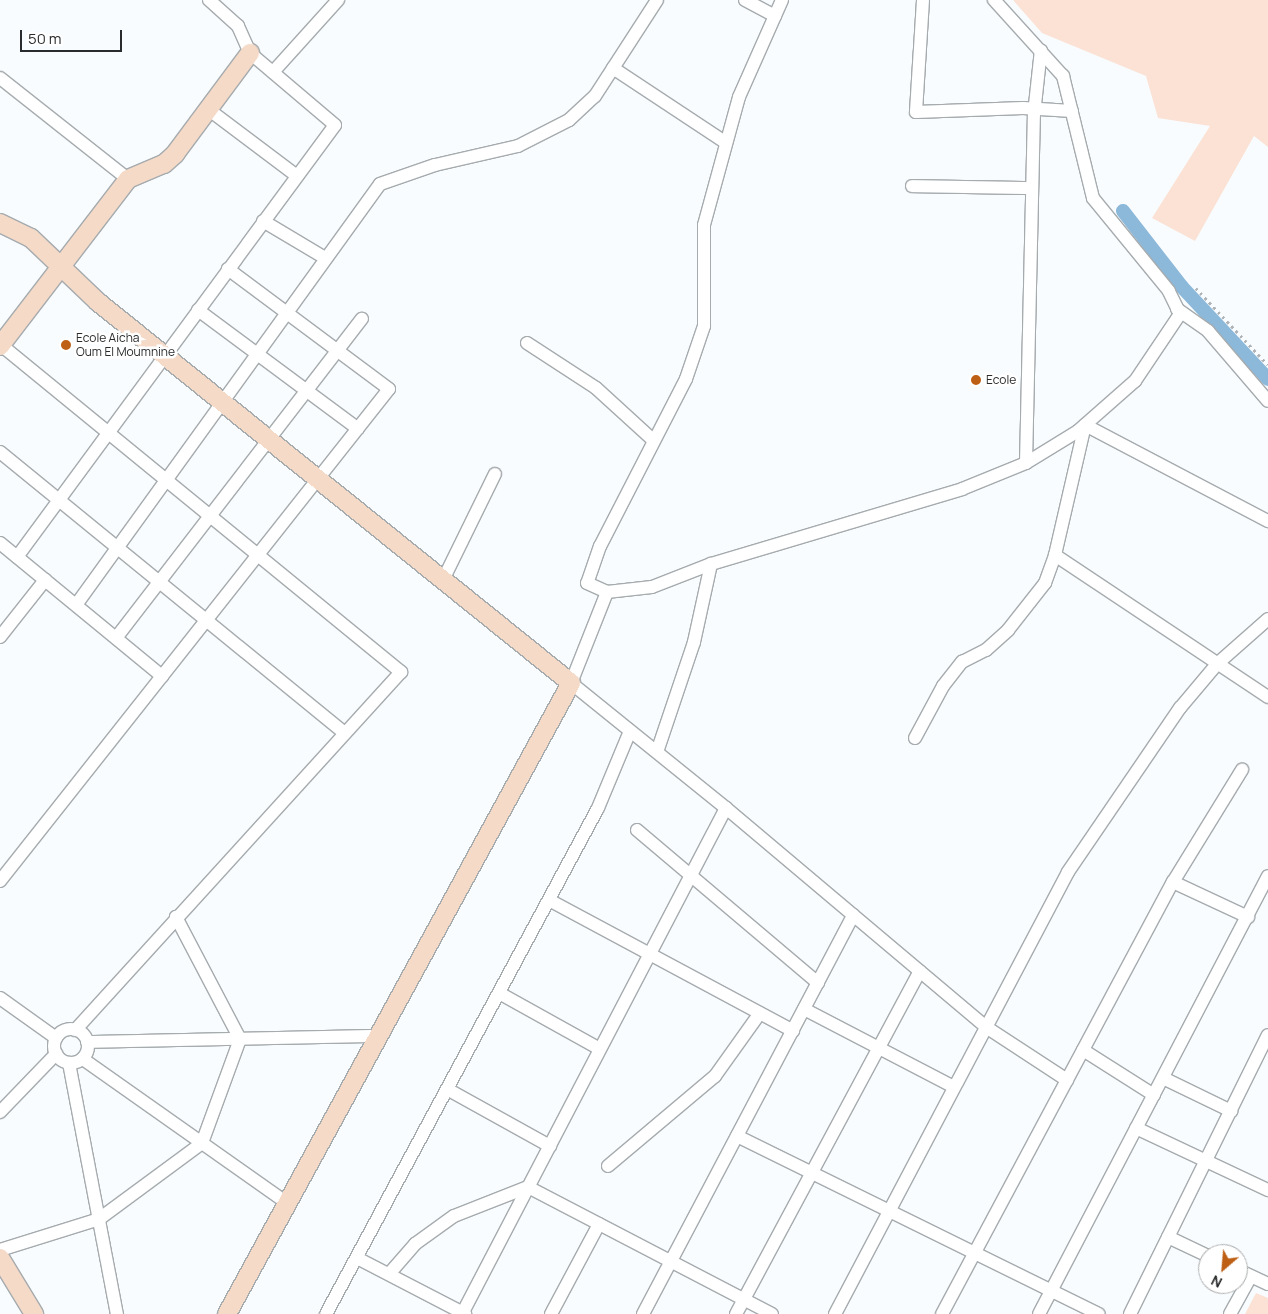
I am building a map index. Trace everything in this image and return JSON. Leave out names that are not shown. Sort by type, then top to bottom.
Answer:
[{"type":"street","points":[[16,556],[109,434],[335,125],[250,53],[238,26],[209,0]]},
{"type":"street","points":[[273,72],[338,0]]},
{"type":"street","points":[[76,605],[221,401],[380,184],[463,157],[518,146],[552,132],[583,109],[613,68],[657,0]]},
{"type":"street","points":[[745,0],[775,16]]},
{"type":"street","points":[[782,0],[739,97],[725,142],[704,225],[704,326],[686,380],[653,440],[600,546],[587,583],[607,592],[652,588],[711,564],[962,489],[1026,463],[1085,424],[1135,381],[1180,314],[1169,291],[1093,198],[1063,76],[994,0]]},
{"type":"street","points":[[923,0],[916,112],[1034,108],[1072,112]]},
{"type":"street","points":[[1026,463],[1034,108],[1041,50]]},
{"type":"street","points":[[56,1038],[65,1031],[75,1030],[401,672],[0,346],[128,179],[164,164],[175,154],[250,53]]},
{"type":"street","points":[[613,68],[725,142]]},
{"type":"street","points":[[0,78],[128,179]]},
{"type":"street","points":[[208,109],[297,176]]},
{"type":"street","points":[[912,186],[1032,188]]},
{"type":"street","points":[[264,221],[325,258]]},
{"type":"street","points":[[0,223],[31,238],[98,302],[726,808],[986,1027],[1066,1080]]},
{"type":"street","points":[[0,881],[389,389],[228,269]]},
{"type":"street","points":[[1177,309],[1208,331],[1268,401]]},
{"type":"street","points":[[198,310],[358,429]]},
{"type":"street","points":[[116,638],[161,583],[362,319]]},
{"type":"street","points":[[526,343],[596,388],[653,440]]},
{"type":"street","points":[[1085,424],[1268,521]]},
{"type":"street","points":[[915,738],[943,686],[962,662],[986,650],[1031,604],[1045,583],[1055,555],[1085,424]]},
{"type":"street","points":[[0,452],[346,732]]},
{"type":"street","points":[[443,580],[495,474]]},
{"type":"street","points":[[0,543],[162,676]]},
{"type":"street","points":[[1055,555],[1268,697]]},
{"type":"street","points":[[657,752],[694,642],[711,564]]},
{"type":"street","points":[[0,637],[45,580]]},
{"type":"street","points":[[227,1314],[376,1036],[571,684],[607,592]]},
{"type":"street","points":[[835,1314],[1068,872],[1140,762],[1217,664],[1268,619]]},
{"type":"street","points":[[326,1314],[598,808],[630,731]]},
{"type":"street","points":[[942,1314],[1173,882],[1242,770]]},
{"type":"street","points":[[357,1258],[463,1314],[726,808]]},
{"type":"street","points":[[637,830],[818,983]]},
{"type":"street","points":[[1039,1314],[1268,876]]},
{"type":"street","points":[[1173,882],[1248,917]]},
{"type":"street","points":[[1256,898],[1268,904]]},
{"type":"street","points":[[549,900],[793,1031]]},
{"type":"street","points":[[643,1314],[853,915]]},
{"type":"street","points":[[0,1250],[99,1219],[202,1143],[240,1039],[176,917]]},
{"type":"street","points":[[736,1314],[920,971]]},
{"type":"street","points":[[499,993],[600,1049]]},
{"type":"street","points":[[0,998],[56,1038]]},
{"type":"street","points":[[804,1009],[954,1088]]},
{"type":"street","points":[[608,1166],[715,1076],[760,1014]]},
{"type":"street","points":[[75,1030],[87,1042],[376,1036]]},
{"type":"street","points":[[1130,1314],[1268,1036]]},
{"type":"street","points":[[0,1112],[56,1054],[56,1038]]},
{"type":"street","points":[[83,1059],[87,1042]]},
{"type":"street","points":[[1083,1050],[1154,1095]]},
{"type":"street","points":[[56,1054],[69,1063],[117,1314]]},
{"type":"street","points":[[83,1059],[287,1203]]},
{"type":"street","points":[[69,1063],[83,1059]]},
{"type":"street","points":[[1162,1078],[1231,1111]]},
{"type":"street","points":[[447,1089],[550,1146]]},
{"type":"street","points":[[1136,1128],[1268,1190]]},
{"type":"street","points":[[737,1136],[1099,1314]]},
{"type":"street","points":[[389,1274],[415,1244],[454,1216],[528,1187],[772,1314]]},
{"type":"street","points":[[551,1314],[599,1224]]},
{"type":"street","points":[[1168,1237],[1198,1251]]},
{"type":"street","points":[[0,1258],[34,1314]]},
{"type":"street","points":[[1248,1275],[1268,1284]]},
{"type":"street","points":[[1230,1314],[1251,1276]]},
{"type":"path","points":[[1196,288],[1268,365]]},
{"type":"shaded area","points":[[1013,0],[1268,0],[1268,147],[1254,136],[1195,241],[1152,218],[1210,126],[1158,118],[1146,76],[1042,33]]},
{"type":"shaded area","points":[[1256,1293],[1268,1298],[1268,1314],[1245,1314]]},
{"type":"waterway","points":[[1123,211],[1182,287],[1268,379]]},
{"type":"place","name":"Ecole Aicha Oum El Moumnine","points":[[66,345]]},
{"type":"place","name":"Ecole","points":[[976,380]]}]
